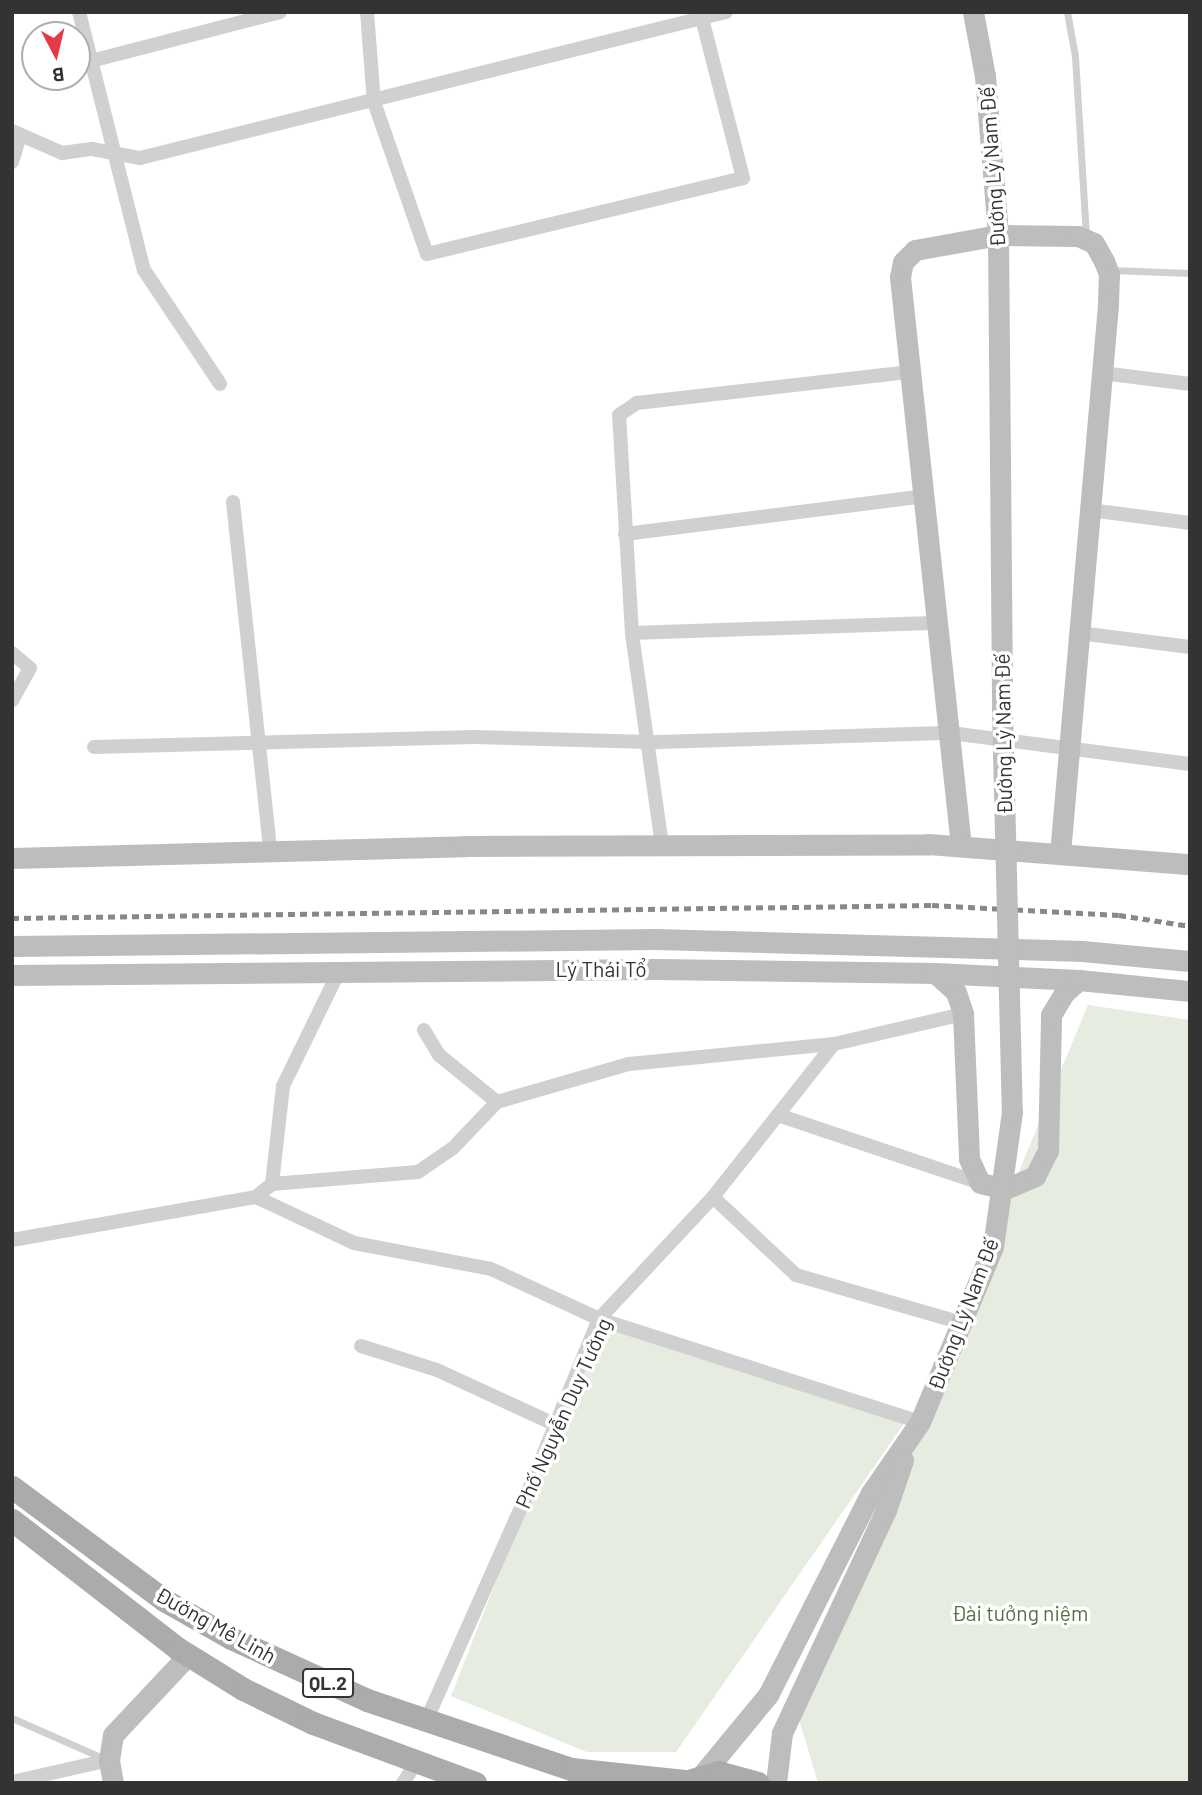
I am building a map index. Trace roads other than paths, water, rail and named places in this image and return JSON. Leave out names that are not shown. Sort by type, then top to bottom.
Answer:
[{"type":"main road","name":"Đường Mê Linh","points":[[12,1487],[164,1600],[232,1638],[368,1700],[571,1769],[690,1779]]},
{"type":"main road","name":"Đường Mê Linh","points":[[12,1520],[188,1655],[313,1723],[475,1783]]},
{"type":"main road","name":"QL.2","points":[[690,1779],[734,1774],[758,1783]]},
{"type":"street","points":[[79,12],[144,270],[220,384]]},
{"type":"street","points":[[92,61],[280,12]]},
{"type":"street","points":[[367,12],[374,102],[427,254],[743,178],[702,19]]},
{"type":"street","points":[[12,162],[16,133],[62,153],[92,149],[140,158],[374,102],[667,20],[702,19],[726,12]]},
{"type":"street","name":"Đường Lý Nam Đế","points":[[776,1783],[782,1733],[886,1510],[916,1430],[993,1247],[1005,1189],[1012,1112],[1002,710],[998,235],[985,76],[973,12]]},
{"type":"street","points":[[961,846],[951,733],[900,277],[903,262],[915,250],[998,235],[1077,236],[1094,243],[1107,270],[1102,373],[1060,854]]},
{"type":"street","points":[[662,845],[632,633],[619,415],[637,403],[911,372]]},
{"type":"street","points":[[1102,373],[1190,384]]},
{"type":"street","points":[[625,534],[925,496]]},
{"type":"street","points":[[233,502],[270,851]]},
{"type":"street","points":[[1090,510],[1190,523]]},
{"type":"street","points":[[632,633],[939,623]]},
{"type":"street","points":[[1079,633],[1190,647]]},
{"type":"street","points":[[12,653],[30,668],[12,700]]},
{"type":"street","points":[[94,747],[474,737],[647,742],[951,733],[1190,764]]},
{"type":"street","points":[[12,858],[662,845],[961,846],[1190,864]]},
{"type":"street","name":"Lý Thái Tổ","points":[[12,946],[656,939],[848,942],[1082,951],[1185,961]]},
{"type":"street","points":[[848,942],[848,972]]},
{"type":"street","points":[[1184,990],[1185,961]]},
{"type":"street","points":[[272,1184],[283,1086],[338,971]]},
{"type":"street","name":"Lý Thái Tổ","points":[[12,975],[338,971],[935,973],[1080,980],[1184,990]]},
{"type":"street","points":[[935,973],[956,992],[963,1014],[969,1159],[980,1183]]},
{"type":"street","points":[[778,1115],[1005,1189],[1035,1176],[1048,1151],[1051,1015],[1064,993],[1080,980]]},
{"type":"street","points":[[12,1240],[256,1197],[272,1184],[418,1172],[453,1148],[497,1102],[629,1064],[834,1044],[963,1014]]},
{"type":"street","points":[[424,1030],[439,1055],[497,1102]]},
{"type":"street","name":"Phố Nguyễn Duy Tường","points":[[426,1721],[556,1425],[599,1319],[713,1197],[834,1044]]},
{"type":"street","points":[[256,1197],[354,1243],[491,1269],[599,1319],[916,1430]]},
{"type":"street","points":[[713,1197],[796,1275],[962,1323]]},
{"type":"street","points":[[361,1346],[437,1370],[556,1425]]},
{"type":"street","name":"Đường Lý Nam Đế","points":[[690,1779],[768,1696],[870,1493],[916,1430]]},
{"type":"street","points":[[113,1783],[108,1760],[113,1735],[188,1655]]},
{"type":"street","points":[[12,1782],[108,1760]]},
{"type":"street","points":[[404,1783],[416,1763]]},
{"type":"lane","points":[[1067,12],[1075,56],[1087,240]]},
{"type":"lane","points":[[1107,270],[1190,273]]},
{"type":"lane","points":[[12,1718],[108,1760]]},
{"type":"railway","points":[[12,918],[932,905],[1119,915],[1190,926]]},
{"type":"park label","name":"Đài tưởng niệm","points":[[1020,1613]]}]
